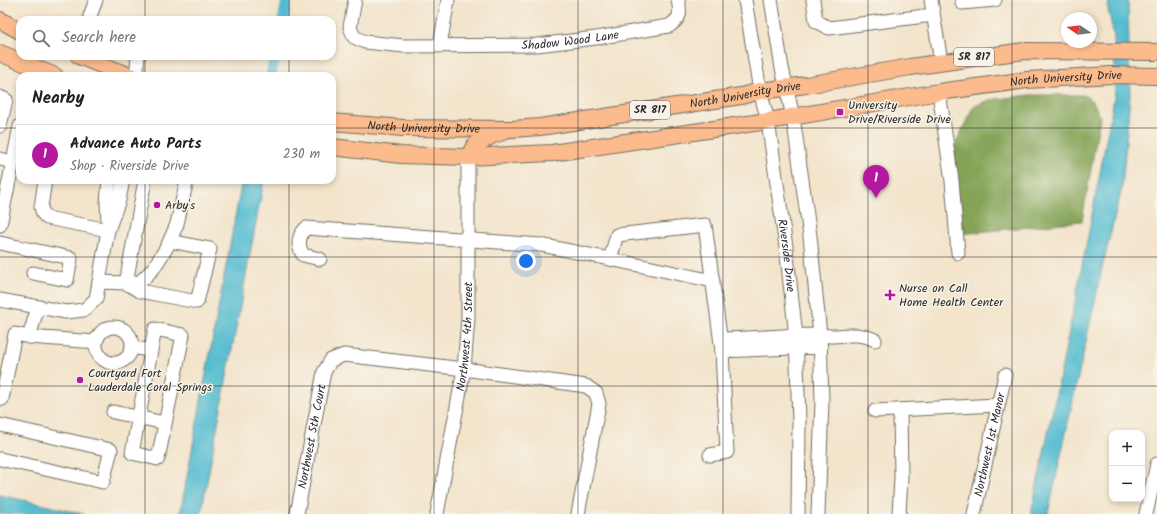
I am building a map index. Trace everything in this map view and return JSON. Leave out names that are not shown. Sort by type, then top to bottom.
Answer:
[{"type":"main road","points":[[0,20],[16,29]]},
{"type":"main road","name":"North University Drive","points":[[336,122],[403,128],[512,129],[540,127],[741,96],[941,62],[1024,51],[1157,52]]},
{"type":"main road","points":[[0,53],[31,71]]},
{"type":"main road","points":[[89,60],[120,72]]},
{"type":"main road","name":"North University Drive","points":[[336,147],[401,155],[468,157],[552,153],[768,121],[939,92],[1026,80],[1111,76],[1157,76]]},
{"type":"main road","points":[[468,157],[474,145],[493,135],[512,129]]},
{"type":"street","points":[[90,16],[96,0]]},
{"type":"street","name":"Shadow Wood Lane","points":[[355,0],[350,27],[354,37],[365,42],[404,46],[537,45],[596,38],[669,26],[677,21],[680,12],[678,0]]},
{"type":"street","points":[[440,45],[448,0]]},
{"type":"street","name":"Riverside Drive","points":[[745,0],[760,92],[768,121],[786,247],[796,342],[799,421],[798,514]]},
{"type":"street","name":"Riverside Drive","points":[[771,0],[786,88],[793,117],[810,236],[820,341],[822,401],[818,514]]},
{"type":"street","points":[[813,0],[816,22],[829,28],[933,15]]},
{"type":"street","points":[[931,0],[941,62]]},
{"type":"street","points":[[963,0],[962,3],[995,0]]},
{"type":"street","points":[[135,72],[138,60]]},
{"type":"street","points":[[939,92],[952,181],[958,253]]},
{"type":"street","points":[[0,97],[6,100],[0,126]]},
{"type":"street","points":[[0,225],[16,147]]},
{"type":"street","name":"Northwest 4th Street","points":[[437,514],[464,369],[468,318],[468,157]]},
{"type":"street","points":[[0,159],[13,162]]},
{"type":"street","points":[[44,184],[41,207],[43,214],[47,218],[108,230]]},
{"type":"street","points":[[108,230],[107,202],[109,184]]},
{"type":"street","points":[[0,300],[66,312],[84,310],[96,299],[108,230],[119,200],[122,184]]},
{"type":"street","points":[[126,283],[144,184]]},
{"type":"street","points":[[99,282],[140,282],[152,270],[170,241],[178,224],[184,184]]},
{"type":"street","points":[[610,259],[617,235],[705,225],[721,345],[728,452],[710,455]]},
{"type":"street","points":[[320,259],[303,255],[300,249],[300,236],[306,228],[468,241],[541,245],[713,281]]},
{"type":"street","points":[[126,283],[140,291],[198,302],[210,249],[170,241]]},
{"type":"street","points":[[0,243],[71,258],[67,280],[33,273]]},
{"type":"street","points":[[29,336],[38,307]]},
{"type":"street","points":[[109,327],[119,327],[131,337],[132,348],[124,360],[114,363],[109,362],[100,356],[96,347],[96,342],[104,329],[109,327]]},
{"type":"street","points":[[156,329],[183,335],[158,459],[132,453],[138,417],[156,329]]},
{"type":"street","points":[[2,399],[16,334],[96,342]]},
{"type":"street","points":[[721,345],[820,341],[832,336],[856,334],[868,336],[875,340]]},
{"type":"street","points":[[132,348],[151,351]]},
{"type":"street","name":"Northwest 5th Court","points":[[297,514],[324,372],[331,360],[344,356],[464,369]]},
{"type":"street","points":[[464,369],[586,386],[596,393],[599,404],[578,514]]},
{"type":"street","name":"Northwest 1st Manor","points":[[974,514],[1005,375]]},
{"type":"street","points":[[875,411],[998,405]]},
{"type":"street","points":[[899,514],[901,478],[900,410]]},
{"type":"street","points":[[113,412],[165,423]]},
{"type":"street","points":[[0,426],[111,450],[103,482],[0,459]]},
{"type":"street","points":[[1146,514],[1157,464]]},
{"type":"green space","points":[[1030,95],[1084,95],[1094,103],[1100,117],[1082,221],[961,234],[954,147],[973,107],[989,100]]},
{"type":"water","points":[[1109,0],[1128,0],[1130,96],[1122,188],[1103,264],[1048,514],[1031,514],[1087,241],[1115,93],[1114,37],[1108,9]]},
{"type":"water","points":[[241,184],[263,184],[201,514],[180,514]]},
{"type":"water","points":[[0,495],[84,514],[0,514]]},
{"type":"waterway","points":[[284,16],[287,0]]},
{"type":"waterway","points":[[272,72],[274,60]]},
{"type":"place","name":"University Drive/Riverside Drive","points":[[840,112]]},
{"type":"place","name":"Advance Auto Parts","points":[[876,198]]},
{"type":"place","name":"Arby's","points":[[157,205]]},
{"type":"place","name":"Nurse on Call Home Health Center","points":[[890,295]]},
{"type":"place","name":"Courtyard Fort Lauderdale Coral Springs","points":[[80,380]]}]
